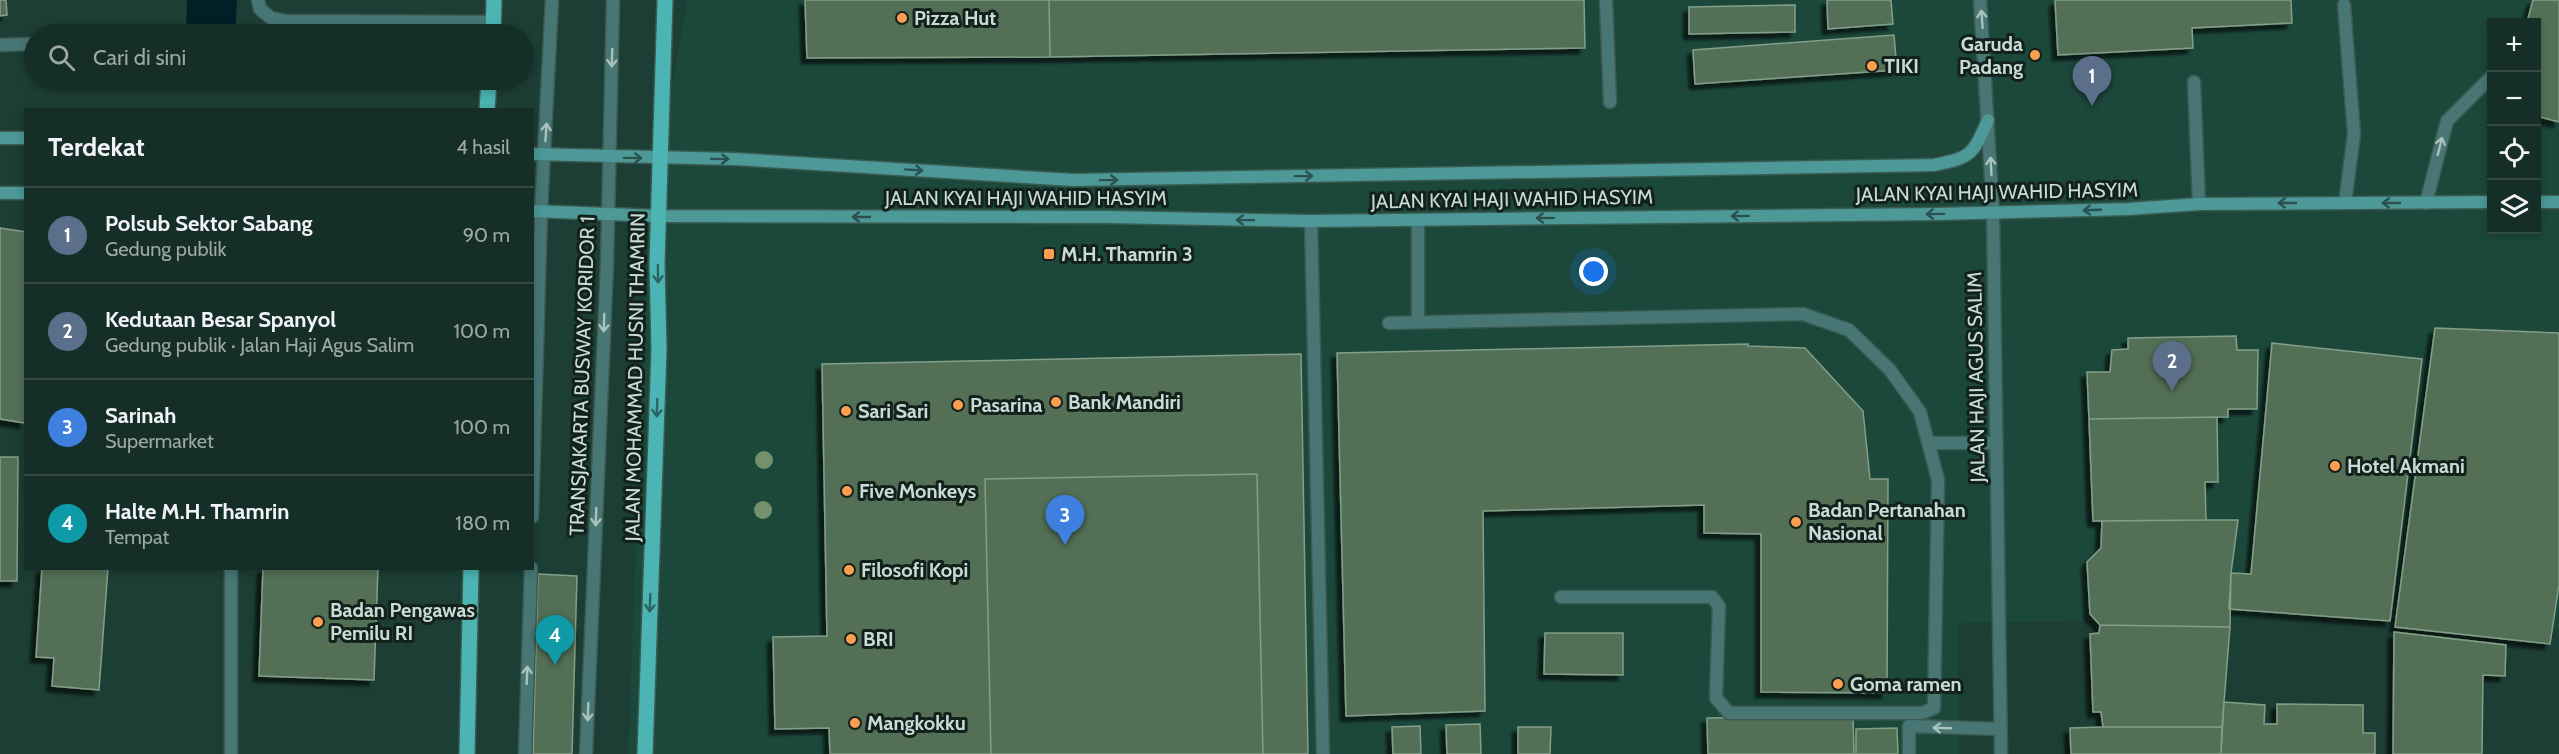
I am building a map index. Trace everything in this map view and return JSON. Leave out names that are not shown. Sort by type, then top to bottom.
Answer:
[{"type":"main road","points":[[493,24],[494,0]]},
{"type":"main road","name":"JALAN MOHAMMAD HUSNI THAMRIN","points":[[645,754],[659,349],[659,216],[665,0]]},
{"type":"main road","points":[[487,108],[488,90]]},
{"type":"main road","name":"JALAN KYAI HAJI WAHID HASYIM","points":[[538,155],[734,159],[1073,180],[1934,165],[1955,161],[1973,152],[1988,120]]},
{"type":"main road","points":[[0,138],[24,138]]},
{"type":"main road","points":[[0,193],[24,193]]},
{"type":"main road","name":"JALAN KYAI HAJI WAHID HASYIM","points":[[537,211],[659,216],[1108,217],[1311,221],[1993,212],[2199,204],[2487,202]]},
{"type":"main road","points":[[2541,202],[2559,202]]},
{"type":"main road","points":[[467,754],[471,570]]},
{"type":"street","points":[[258,0],[260,9],[271,18],[286,21],[375,24]]},
{"type":"street","points":[[534,395],[538,155],[552,0]]},
{"type":"street","name":"TRANSJAKARTA BUSWAY KORIDOR 1","points":[[586,754],[610,158],[613,0]]},
{"type":"street","points":[[1606,0],[1610,102]]},
{"type":"street","name":"JALAN HAJI AGUS SALIM","points":[[1980,0],[1993,212],[2001,754]]},
{"type":"street","points":[[2344,5],[2354,134],[2345,203]]},
{"type":"street","points":[[0,45],[24,44]]},
{"type":"street","points":[[2426,203],[2447,121],[2487,81]]},
{"type":"street","points":[[2193,82],[2199,204]]},
{"type":"street","points":[[1418,220],[1418,322]]},
{"type":"street","points":[[1311,221],[1323,754]]},
{"type":"street","points":[[1389,323],[1803,314],[1849,330],[1890,370],[1920,412],[1938,480],[1934,708],[1922,713],[1729,713],[1716,698],[1719,606],[1712,597],[1561,597]]},
{"type":"street","points":[[1929,443],[1997,443]]},
{"type":"street","points":[[231,570],[231,754]]},
{"type":"street","points":[[525,754],[531,570]]},
{"type":"street","points":[[1909,754],[1909,726],[2000,729]]},
{"type":"shaded area","points":[[687,0],[2559,0],[2559,629],[2407,616],[1958,623],[1959,754],[628,754],[648,224]]},
{"type":"water","points":[[187,0],[237,0],[236,24],[186,24]]},
{"type":"building","points":[[0,0],[6,0],[7,15],[0,16]]},
{"type":"building","points":[[805,0],[1049,0],[1050,57],[807,58]]},
{"type":"building","points":[[1049,0],[1584,0],[1585,48],[1050,57]]},
{"type":"building","points":[[1827,0],[1891,0],[1893,24],[1828,29]]},
{"type":"building","points":[[2055,0],[2291,0],[2292,23],[2192,28],[2193,48],[2058,55]]},
{"type":"building","points":[[2533,0],[2559,0],[2559,122],[2541,117],[2541,18],[2528,18]]},
{"type":"building","points":[[1795,5],[1795,32],[1689,34],[1689,7]]},
{"type":"building","points":[[1894,35],[1897,70],[1695,84],[1693,50]]},
{"type":"building","points":[[0,228],[24,232],[24,423],[0,419]]},
{"type":"building","points":[[2435,328],[2559,333],[2559,585],[2550,644],[2395,627]]},
{"type":"building","points":[[2236,336],[2237,350],[2258,350],[2257,409],[2228,409],[2228,417],[2089,419],[2087,372],[2110,372],[2112,350],[2128,349],[2128,338]]},
{"type":"building","name":"Hotel Akmani","points":[[2272,343],[2422,359],[2390,621],[2229,609],[2231,573],[2251,574]]},
{"type":"building","name":"Badan Pertanahan Nasional","points":[[1748,344],[1748,346],[1805,348],[1863,411],[1870,479],[1888,479],[1887,693],[1761,692],[1761,534],[1704,533],[1704,505],[1483,511],[1485,711],[1346,716],[1337,353]]},
{"type":"building","points":[[1301,354],[1308,754],[830,754],[829,728],[775,729],[773,637],[827,636],[822,364]]},
{"type":"building","points":[[2217,417],[2218,482],[2205,482],[2206,520],[2093,521],[2089,419]]},
{"type":"building","points":[[0,457],[18,457],[17,581],[0,581]]},
{"type":"building","points":[[1257,474],[1263,754],[991,754],[985,479]]},
{"type":"building","points":[[2238,520],[2231,573],[2230,627],[2100,625],[2090,614],[2087,562],[2101,548],[2102,521]]},
{"type":"building","points":[[42,570],[108,570],[99,690],[52,686],[54,658],[36,657]]},
{"type":"building","name":"Badan Pengawas Pemilu RI","points":[[263,570],[378,570],[374,680],[259,676]]},
{"type":"building","points":[[538,574],[577,576],[572,754],[533,754]]},
{"type":"building","points":[[2100,625],[2230,627],[2222,727],[2103,727],[2101,712],[2093,712],[2090,634],[2099,633]]},
{"type":"building","points":[[2394,632],[2506,645],[2505,676],[2483,675],[2482,754],[2393,754]]},
{"type":"building","points":[[1545,633],[1623,633],[1623,675],[1544,674]]},
{"type":"building","points":[[2224,702],[2265,705],[2264,724],[2277,724],[2277,704],[2363,705],[2363,733],[2375,733],[2375,754],[2221,754]]},
{"type":"building","points":[[1853,716],[1854,754],[1708,754],[1707,718]]},
{"type":"building","points":[[1480,724],[1481,754],[1447,754],[1446,725]]},
{"type":"building","points":[[1420,726],[1421,754],[1393,754],[1392,727]]},
{"type":"building","points":[[1518,727],[1551,727],[1550,754],[1518,754]]},
{"type":"building","points":[[2222,727],[2221,754],[2071,754],[2070,728]]},
{"type":"building","points":[[1897,728],[1898,754],[1856,754],[1856,729]]},
{"type":"place","name":"Pizza Hut","points":[[902,18]]},
{"type":"place","name":"Garuda Padang","points":[[2035,55]]},
{"type":"place","name":"TIKI","points":[[1872,66]]},
{"type":"place","name":"Polsub Sektor Sabang","points":[[2092,106]]},
{"type":"place","name":"M.H. Thamrin 3","points":[[1049,254]]},
{"type":"place","name":"Kedutaan Besar Spanyol","points":[[2172,391]]},
{"type":"place","name":"Bank Mandiri","points":[[1056,402]]},
{"type":"place","name":"Pasarina","points":[[958,405]]},
{"type":"place","name":"Sari Sari","points":[[846,411]]},
{"type":"place","name":"Hotel Akmani","points":[[2335,466]]},
{"type":"place","name":"Five Monkeys","points":[[847,491]]},
{"type":"place","name":"Badan Pertanahan Nasional","points":[[1796,522]]},
{"type":"place","name":"Sarinah","points":[[1065,545]]},
{"type":"place","name":"Filosofi Kopi","points":[[849,570]]},
{"type":"place","name":"Badan Pengawas Pemilu RI","points":[[318,622]]},
{"type":"place","name":"BRI","points":[[851,639]]},
{"type":"place","name":"Halte M.H. Thamrin","points":[[555,665]]},
{"type":"place","name":"Goma ramen","points":[[1838,684]]},
{"type":"place","name":"Mangkokku","points":[[855,723]]}]
